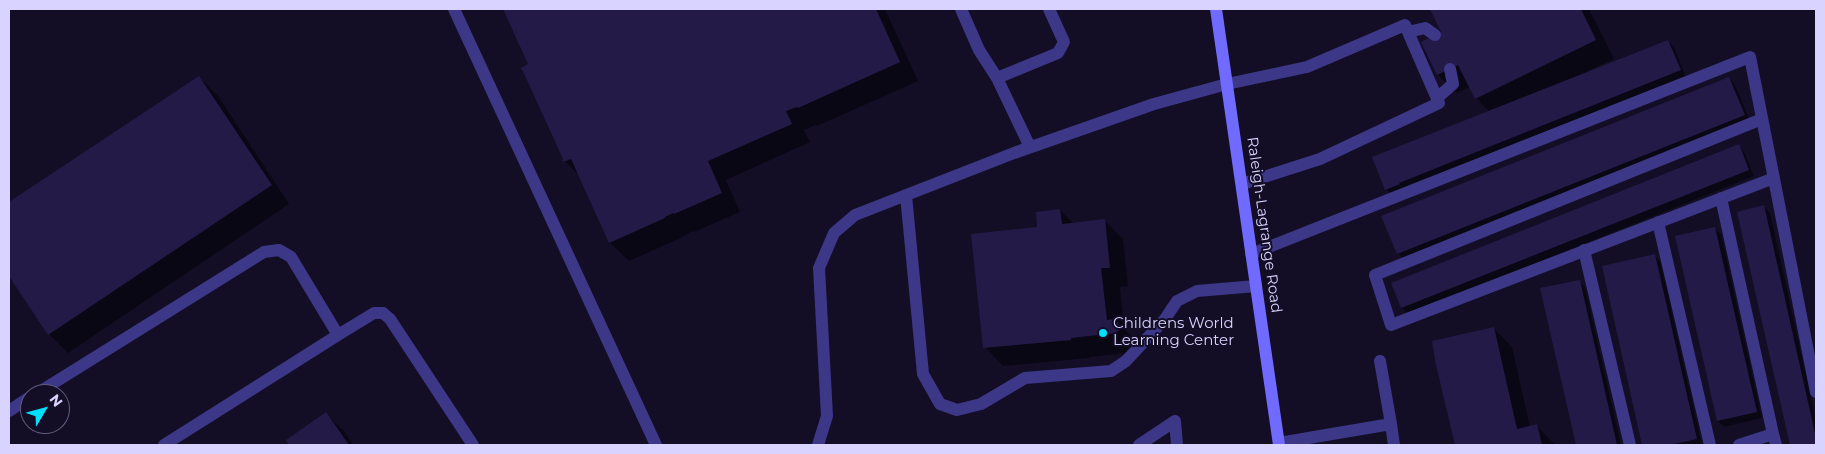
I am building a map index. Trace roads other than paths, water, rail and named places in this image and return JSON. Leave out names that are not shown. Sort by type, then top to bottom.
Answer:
[{"type":"main road","name":"Raleigh-Lagrange Road","points":[[1216,9],[1279,444]]},
{"type":"lane","points":[[454,9],[656,445]]},
{"type":"lane","points":[[961,9],[979,50],[997,78],[1030,147]]},
{"type":"lane","points":[[997,78],[1058,53],[1064,42],[1049,9]]},
{"type":"lane","points":[[818,445],[827,416],[819,268],[834,233],[855,215],[1030,147],[1154,104],[1227,84],[1307,67],[1405,25],[1439,103],[1320,159],[1242,184]]},
{"type":"lane","points":[[1408,32],[1425,28],[1435,35]]},
{"type":"lane","points":[[1252,254],[1750,57],[1816,392]]},
{"type":"lane","points":[[1438,98],[1453,84],[1450,69]]},
{"type":"lane","points":[[1762,120],[1375,275],[1391,325],[1774,178]]},
{"type":"lane","points":[[906,195],[923,374],[940,404],[957,410],[982,404],[1025,378],[1111,371],[1126,361],[1165,319],[1177,301],[1197,291],[1256,286]]},
{"type":"lane","points":[[1721,198],[1774,439],[1739,445]]},
{"type":"lane","points":[[1658,222],[1710,445]]},
{"type":"lane","points":[[52,384],[264,252],[278,250],[292,257],[338,335]]},
{"type":"lane","points":[[1584,250],[1630,445]]},
{"type":"lane","points":[[164,445],[374,313],[383,314],[390,319],[473,445]]},
{"type":"lane","points":[[1380,361],[1394,445]]},
{"type":"lane","points":[[9,411],[20,404]]},
{"type":"lane","points":[[1139,445],[1175,421],[1177,445]]},
{"type":"lane","points":[[1279,444],[1391,424]]},
{"type":"place","name":"Childrens World Learning Center","points":[[1103,333]]}]
